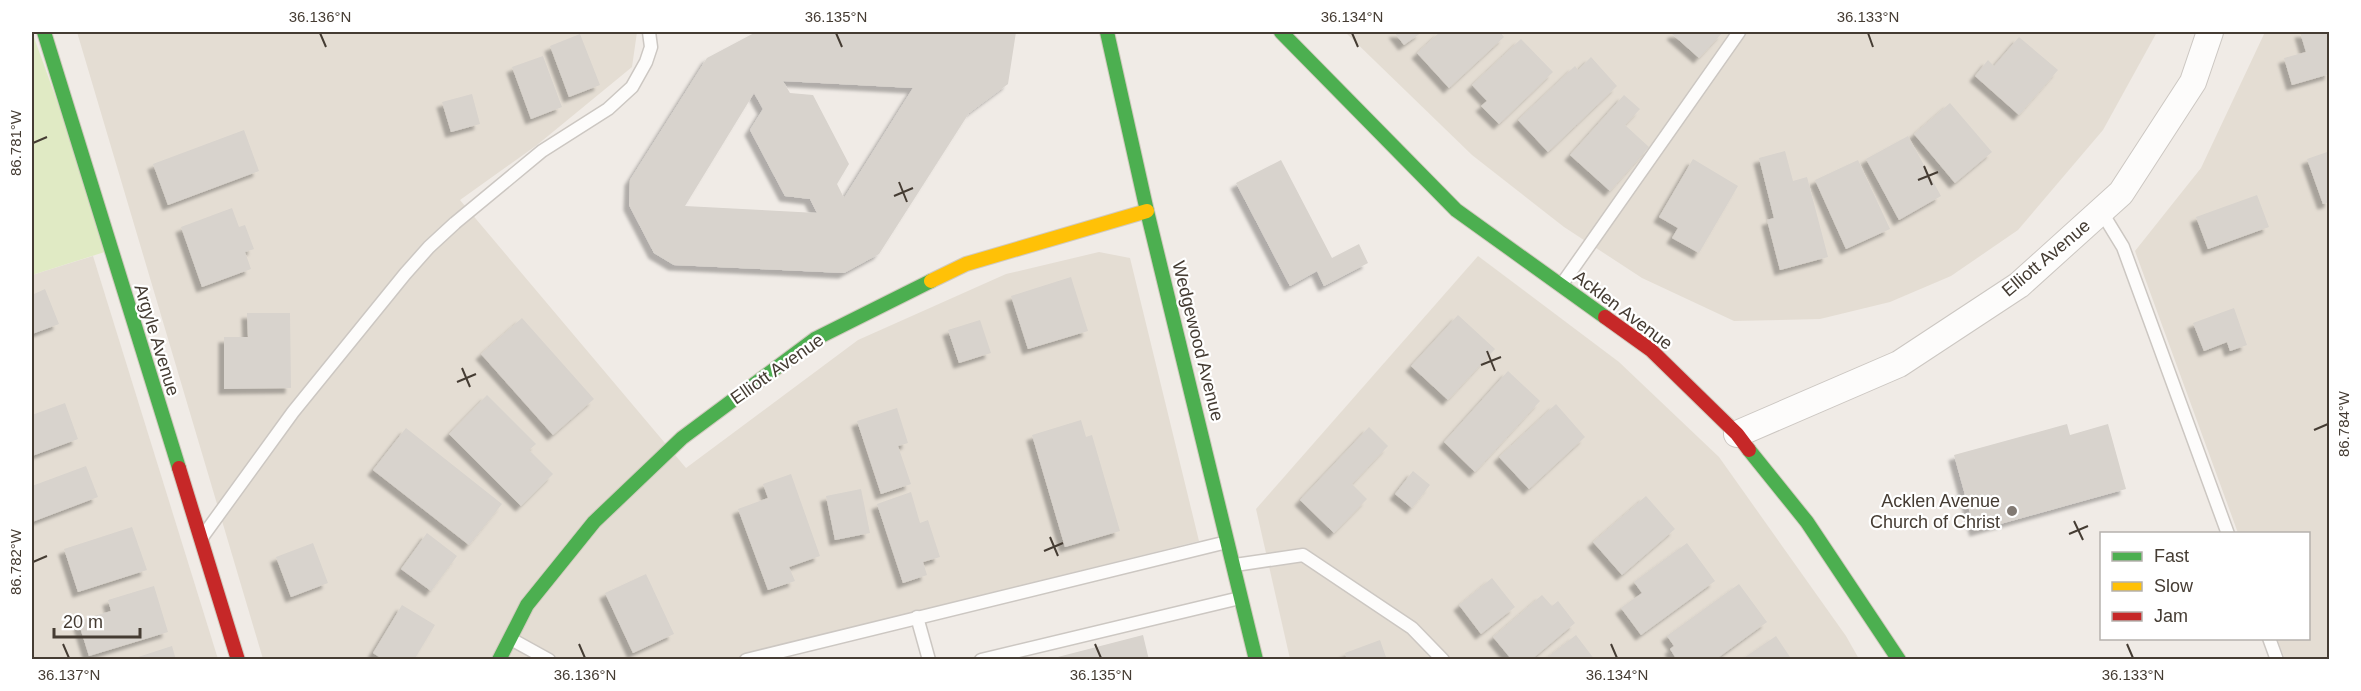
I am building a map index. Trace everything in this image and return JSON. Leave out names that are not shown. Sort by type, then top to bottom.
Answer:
[{"type":"street","name":"Argyle Avenue","points":[[44,32],[238,660]]},
{"type":"street","name":"Wedgewood Avenue","points":[[1107,32],[1256,660]]},
{"type":"street","name":"Acklen Avenue","points":[[1281,32],[1456,210],[1651,350],[1737,434],[1807,522],[1899,660]]},
{"type":"street","name":"Elliott Avenue","points":[[1737,434],[1899,364],[2019,285],[2121,193],[2193,82],[2210,32]]},
{"type":"street","name":"Elliott Avenue","points":[[499,660],[527,605],[594,522],[682,438],[815,339],[966,264],[1148,211]]},
{"type":"lane","points":[[201,539],[293,411],[429,247],[542,151],[608,109],[632,87],[646,62],[651,47],[649,32]]},
{"type":"lane","points":[[1561,285],[1739,32]]},
{"type":"lane","points":[[2101,211],[2124,247],[2227,532]]},
{"type":"lane","points":[[746,660],[1228,542]]},
{"type":"lane","points":[[1234,566],[1303,555],[1412,628],[1443,660]]},
{"type":"lane","points":[[981,660],[1242,598]]},
{"type":"lane","points":[[917,617],[929,660]]},
{"type":"lane","points":[[510,638],[549,660]]},
{"type":"lane","points":[[2269,640],[2277,660]]},
{"type":"shaded area","points":[[77,32],[637,32],[632,67],[537,145],[460,200],[686,468],[858,340],[1006,274],[1099,252],[1130,258],[1199,541],[750,653],[751,659],[263,659]]},
{"type":"shaded area","points":[[1345,32],[2157,32],[2103,130],[2018,230],[1951,276],[1890,302],[1820,319],[1734,321],[1642,278],[1564,227],[1472,155]]},
{"type":"shaded area","points":[[2265,32],[2329,32],[2329,659],[2285,659],[2277,640],[2310,640],[2310,532],[2238,532],[2135,251],[2201,168]]},
{"type":"shaded area","points":[[93,256],[218,659],[32,659],[32,275]]},
{"type":"shaded area","points":[[1478,256],[1619,362],[1719,457],[1846,636],[1859,659],[1290,659],[1256,509]]},
{"type":"green space","points":[[32,32],[111,250],[32,275]]},
{"type":"building","points":[[756,32],[1016,32],[1008,84],[969,113],[879,254],[844,273],[674,265],[654,253],[629,205],[630,180],[707,58]],"holes":[[[783,81],[913,88],[844,198],[837,184],[849,164],[813,95],[790,93]],[[754,93],[763,109],[750,130],[785,196],[810,199],[817,213],[685,206]]]},
{"type":"building","points":[[1394,32],[1422,32],[1404,45]]},
{"type":"building","points":[[1440,32],[1500,32],[1504,37],[1449,88],[1417,53]]},
{"type":"building","points":[[1675,32],[1723,32],[1699,58],[1672,34]]},
{"type":"building","points":[[2300,32],[2330,32],[2330,74],[2292,85],[2284,58],[2306,52]]},
{"type":"building","points":[[580,34],[600,85],[569,97],[550,46]]},
{"type":"building","points":[[2019,37],[2058,70],[2019,115],[1975,76],[1988,60],[1994,66]]},
{"type":"building","points":[[1521,39],[1553,72],[1499,124],[1481,106],[1487,101],[1472,85]]},
{"type":"building","points":[[543,56],[562,107],[531,119],[512,67]]},
{"type":"building","points":[[1591,57],[1617,86],[1548,152],[1518,120],[1575,66],[1578,70]]},
{"type":"building","points":[[472,94],[480,124],[451,132],[442,102]]},
{"type":"building","points":[[1624,95],[1640,109],[1625,125],[1649,147],[1610,191],[1570,155]]},
{"type":"building","points":[[1950,103],[1992,152],[1955,183],[1914,134]]},
{"type":"building","points":[[244,130],[259,171],[168,205],[153,164]]},
{"type":"building","points":[[1908,136],[1941,196],[1899,220],[1866,159]]},
{"type":"building","points":[[1785,151],[1793,181],[1807,177],[1828,257],[1780,270],[1767,220],[1774,218],[1759,158]]},
{"type":"building","points":[[2330,151],[2330,202],[2323,204],[2307,159]]},
{"type":"building","points":[[1693,159],[1738,186],[1699,253],[1672,238],[1678,228],[1659,217]]},
{"type":"building","points":[[1281,160],[1332,258],[1359,244],[1368,263],[1324,286],[1317,271],[1290,286],[1236,183]]},
{"type":"building","points":[[1858,160],[1890,229],[1846,249],[1815,180]]},
{"type":"building","points":[[2257,195],[2269,227],[2208,249],[2196,217]]},
{"type":"building","points":[[232,208],[239,227],[245,225],[254,249],[245,252],[251,269],[202,287],[181,227]]},
{"type":"building","points":[[1071,277],[1088,331],[1028,349],[1011,296]]},
{"type":"building","points":[[45,289],[59,324],[32,334],[32,295]]},
{"type":"building","points":[[2234,308],[2247,345],[2230,351],[2227,342],[2204,351],[2193,323]]},
{"type":"building","points":[[247,313],[290,313],[291,388],[224,389],[224,337],[248,337]]},
{"type":"building","points":[[1458,315],[1495,349],[1448,400],[1411,366]]},
{"type":"building","points":[[522,318],[594,399],[553,435],[481,354]]},
{"type":"building","points":[[980,320],[991,353],[959,363],[948,330]]},
{"type":"building","points":[[1508,371],[1540,401],[1475,472],[1444,442]]},
{"type":"building","points":[[487,395],[536,444],[529,450],[553,474],[521,506],[449,434]]},
{"type":"building","points":[[65,403],[78,439],[32,456],[32,415]]},
{"type":"building","points":[[1556,404],[1585,437],[1529,489],[1499,457]]},
{"type":"building","points":[[897,408],[908,443],[898,446],[911,484],[881,494],[857,421]]},
{"type":"building","points":[[1081,420],[1086,437],[1092,435],[1120,531],[1065,547],[1032,435]]},
{"type":"building","points":[[2067,424],[2070,435],[2108,424],[2126,489],[1975,531],[1954,455]]},
{"type":"building","points":[[1369,427],[1388,446],[1352,484],[1367,499],[1334,533],[1300,500]]},
{"type":"building","points":[[406,428],[502,504],[469,545],[373,470]]},
{"type":"building","points":[[86,466],[98,497],[32,522],[32,486]]},
{"type":"building","points":[[1413,471],[1430,485],[1412,508],[1395,494]]},
{"type":"building","points":[[791,474],[820,556],[789,567],[795,581],[768,590],[738,509],[768,498],[763,484]]},
{"type":"building","points":[[861,489],[870,533],[835,540],[826,496]]},
{"type":"building","points":[[911,492],[920,523],[928,520],[940,557],[923,562],[927,575],[903,583],[877,504]]},
{"type":"building","points":[[1646,496],[1675,529],[1622,575],[1593,542]]},
{"type":"building","points":[[132,527],[147,570],[78,592],[64,549]]},
{"type":"building","points":[[427,533],[457,556],[431,591],[401,569]]},
{"type":"building","points":[[313,543],[328,583],[291,597],[276,557]]},
{"type":"building","points":[[1687,543],[1715,581],[1641,635],[1621,608],[1642,593],[1634,582]]},
{"type":"building","points":[[646,574],[674,634],[633,653],[605,593]]},
{"type":"building","points":[[1492,578],[1515,607],[1481,634],[1459,605]]},
{"type":"building","points":[[1739,584],[1767,622],[1715,660],[1677,660],[1670,649],[1674,646],[1667,636]]},
{"type":"building","points":[[154,586],[168,632],[89,656],[78,621],[111,611],[108,600]]},
{"type":"building","points":[[1542,595],[1552,606],[1558,601],[1575,623],[1531,660],[1512,660],[1493,637]]},
{"type":"building","points":[[402,605],[435,625],[414,660],[384,660],[373,653]]},
{"type":"building","points":[[1143,635],[1149,660],[1050,660],[1050,659]]},
{"type":"building","points":[[1576,635],[1595,660],[1544,660]]},
{"type":"building","points":[[1776,636],[1792,660],[1741,660]]},
{"type":"building","points":[[1380,640],[1387,660],[1347,660],[1345,653]]},
{"type":"building","points":[[172,646],[176,660],[132,660],[132,659]]},
{"type":"traffic: fast","points":[[44,32],[179,468]]},
{"type":"traffic: fast","points":[[1107,32],[1147,211],[1256,660]]},
{"type":"traffic: fast","points":[[1281,32],[1456,210],[1605,317]]},
{"type":"traffic: fast","points":[[499,660],[527,605],[594,522],[682,438],[815,339],[931,281]]},
{"type":"traffic: fast","points":[[1749,450],[1807,522],[1899,660]]},
{"type":"traffic: slow","points":[[931,281],[966,264],[1147,211]]},
{"type":"traffic: jam","points":[[1605,317],[1651,350],[1737,434],[1749,450]]},
{"type":"traffic: jam","points":[[179,468],[238,660]]},
{"type":"place","name":"Acklen Avenue Church of Christ","points":[[2012,511]]}]
